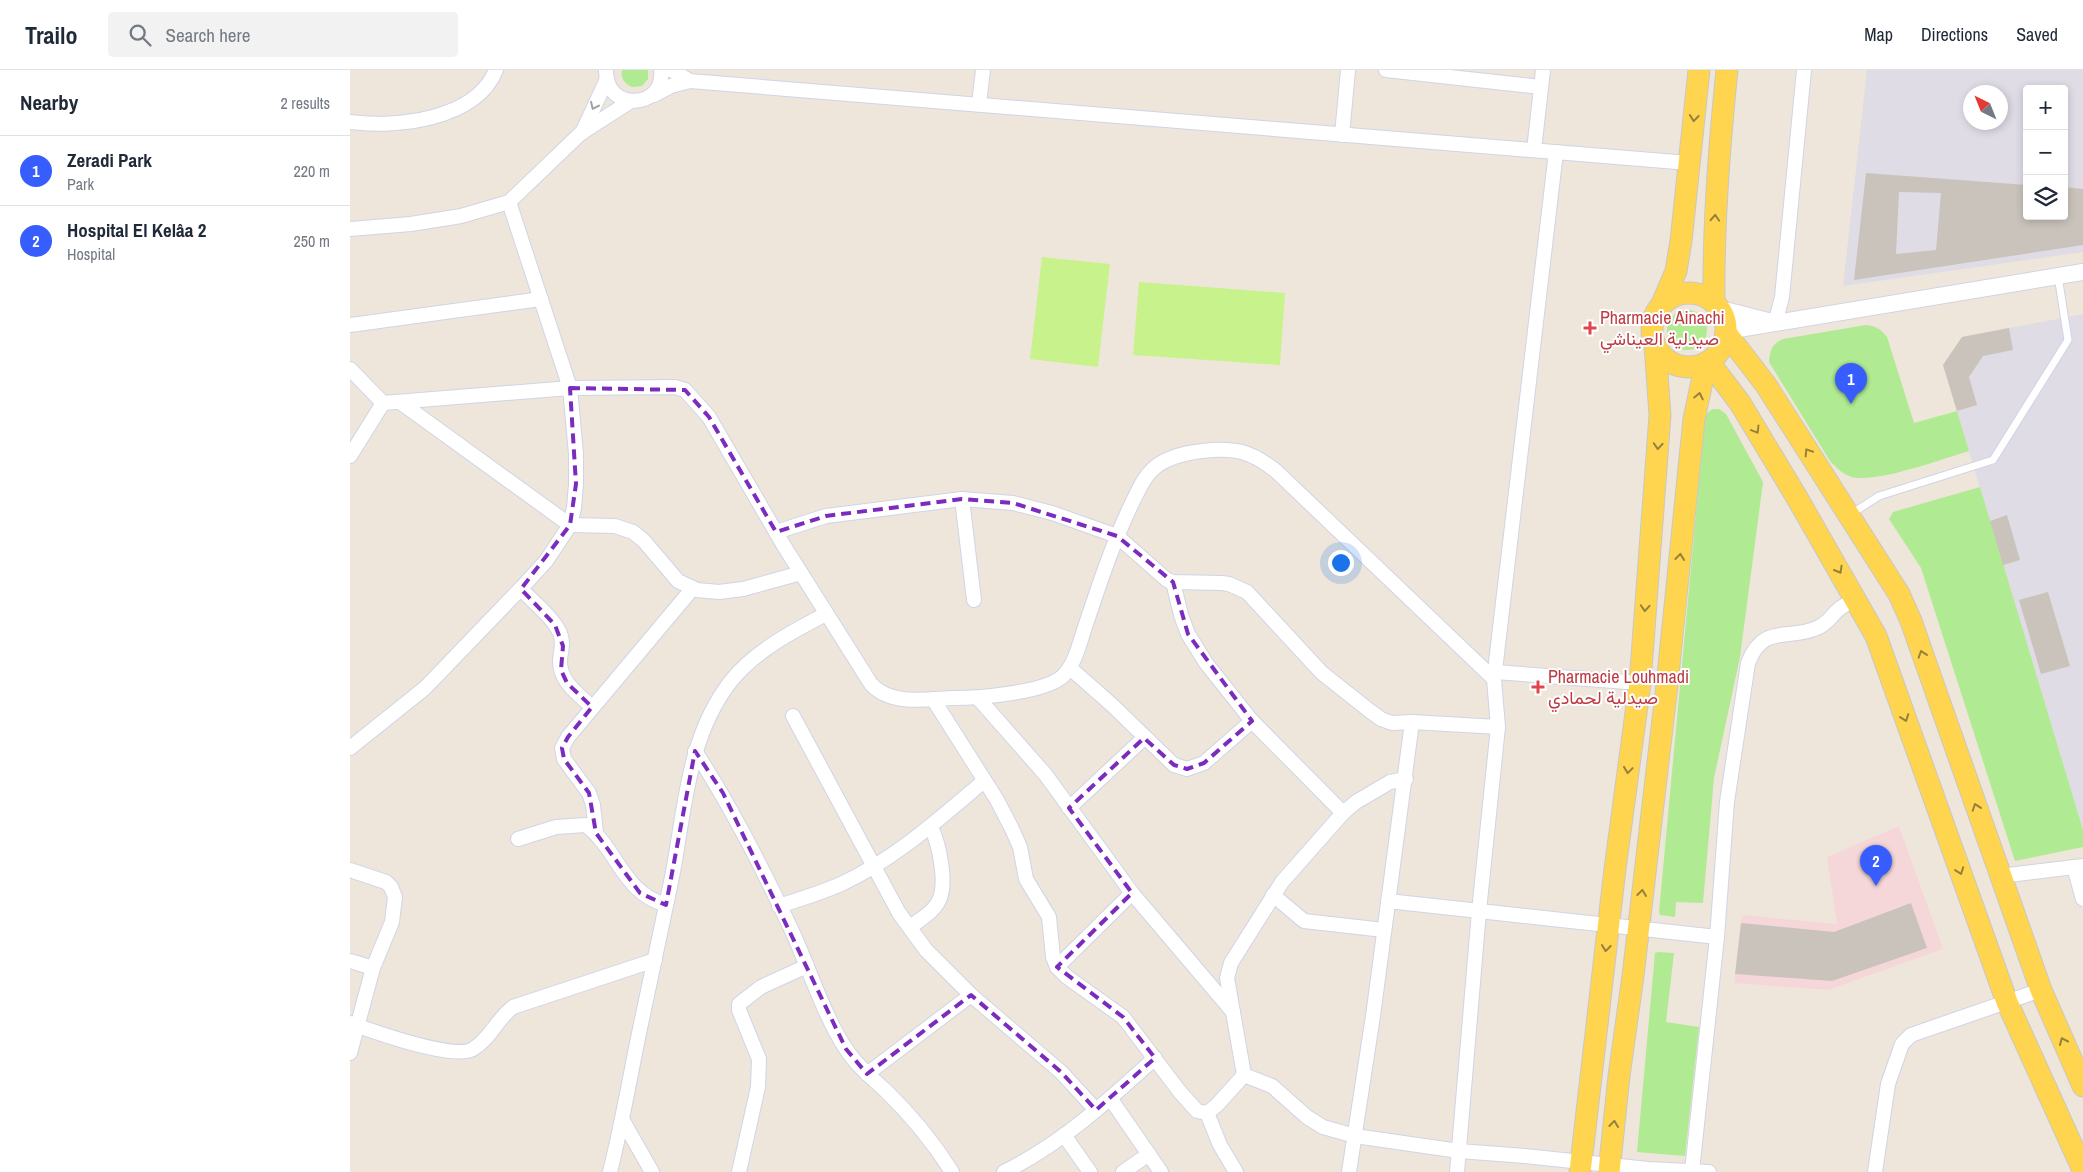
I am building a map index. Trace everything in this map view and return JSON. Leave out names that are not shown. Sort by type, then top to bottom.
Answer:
[{"type":"main road","points":[[1581,1167],[1604,975],[1608,925],[1640,683],[1660,415],[1652,324],[1655,313],[1662,304],[1676,272],[1699,70]]},
{"type":"main road","points":[[1727,70],[1717,165],[1713,247],[1718,306],[1725,320],[1727,332],[1766,385],[1825,479],[1885,569],[1899,594],[1911,621],[2041,990],[2083,1086]]},
{"type":"main road","points":[[1681,241],[1713,247]]},
{"type":"main road","points":[[1662,304],[1671,297],[1682,293],[1694,292],[1705,296],[1718,306]]},
{"type":"main road","points":[[1655,345],[1661,355],[1676,365],[1694,367],[1707,362],[1721,349],[1727,332]]},
{"type":"main road","points":[[1707,362],[1740,404],[1796,496],[1876,636],[2007,1002],[2083,1170]]},
{"type":"main road","points":[[1610,1169],[1619,1076],[1633,976],[1637,928],[1667,685],[1694,419],[1707,362]]},
{"type":"main road","points":[[1740,404],[1766,385]]},
{"type":"main road","points":[[1660,415],[1694,419]]},
{"type":"main road","points":[[1796,496],[1825,479]]},
{"type":"main road","points":[[1604,975],[1633,976]]},
{"type":"street","points":[[350,122],[396,124],[428,119],[451,111],[481,92],[492,80],[496,70]]},
{"type":"street","points":[[649,97],[660,84],[661,70]]},
{"type":"street","points":[[671,70],[698,77],[979,104],[1689,163]]},
{"type":"street","points":[[979,104],[983,70]]},
{"type":"street","points":[[1342,135],[1348,70]]},
{"type":"street","points":[[1386,70],[1431,72],[1541,87]]},
{"type":"street","points":[[1534,150],[1543,70]]},
{"type":"street","points":[[1775,323],[1782,298],[1804,70]]},
{"type":"street","points":[[607,74],[615,94],[631,101]]},
{"type":"street","points":[[582,133],[607,74]]},
{"type":"street","points":[[350,229],[411,224],[461,216],[509,202],[582,133],[631,101],[649,97],[671,86],[698,77]]},
{"type":"street","points":[[1457,1172],[1478,911],[1498,727],[1495,676],[1556,152]]},
{"type":"street","points":[[350,748],[425,688],[546,561],[570,525],[574,508],[576,454],[570,388],[509,202]]},
{"type":"street","points":[[1727,332],[2083,272]]},
{"type":"street","points":[[350,326],[541,299]]},
{"type":"street","points":[[1718,306],[1775,323]]},
{"type":"street","points":[[350,368],[383,403]]},
{"type":"street","points":[[383,403],[570,388],[675,387],[685,390],[709,417],[776,532],[871,684],[877,691],[887,697],[978,698],[1037,688],[1054,682],[1070,668],[1075,657],[1117,536],[1145,478],[1154,468],[1172,457],[1191,452],[1216,449],[1229,449],[1253,455],[1276,471],[1495,676],[1640,683]]},
{"type":"street","points":[[400,402],[570,525],[615,526],[633,532],[644,541],[678,581],[693,588],[719,592],[743,589],[801,573]]},
{"type":"street","points":[[350,456],[383,403]]},
{"type":"street","points":[[776,532],[826,516],[962,499],[1013,503],[1052,513],[1117,536],[1167,580],[1173,582],[1229,584],[1247,592],[1322,673],[1381,720],[1392,723],[1412,722],[1498,727]]},
{"type":"street","points":[[962,499],[974,600]]},
{"type":"street","points":[[1173,582],[1188,634],[1211,669],[1252,721],[1343,813]]},
{"type":"street","points":[[596,833],[593,805],[589,793],[564,759],[562,748],[568,736],[693,588]]},
{"type":"street","points":[[521,589],[556,625],[561,635],[563,646],[561,670],[567,683],[592,707]]},
{"type":"street","points":[[1692,1171],[1717,937],[1727,802],[1748,662],[1752,651],[1770,637],[1780,634],[1804,633],[1820,627],[1838,609],[1856,599]]},
{"type":"street","points":[[610,1172],[623,1121],[695,751],[711,713],[732,680],[759,654],[799,628],[826,614]]},
{"type":"street","points":[[1070,668],[1112,704],[1144,738],[1174,765],[1187,769],[1204,763],[1252,721]]},
{"type":"street","points":[[978,698],[1045,774],[1132,893],[1233,1012]]},
{"type":"street","points":[[933,699],[1012,829],[1020,848],[1026,879],[1049,917],[1053,957],[1057,968],[1067,978],[1123,1017],[1180,1092],[1197,1111],[1207,1113],[1217,1105],[1244,1075]]},
{"type":"street","points":[[793,716],[899,913],[926,950],[971,995],[1061,1072],[1096,1110]]},
{"type":"street","points":[[1349,1172],[1406,779],[1412,722]]},
{"type":"street","points":[[1070,808],[1144,738]]},
{"type":"street","points":[[695,751],[723,794],[779,906],[846,1048],[867,1074],[918,1125],[952,1172]]},
{"type":"street","points":[[1244,1075],[1227,978],[1231,963],[1282,882],[1343,813],[1356,802],[1390,782],[1406,779]]},
{"type":"street","points":[[779,906],[841,884],[893,855],[931,827],[984,781]]},
{"type":"street","points":[[518,839],[556,827],[576,824],[586,825],[596,833],[640,893],[653,901],[666,905]]},
{"type":"street","points":[[910,927],[933,910],[938,903],[941,893],[942,860],[938,842],[931,827]]},
{"type":"street","points":[[2000,876],[2079,866],[2083,899]]},
{"type":"street","points":[[350,870],[386,882],[395,897],[392,922],[354,1025],[350,1052]]},
{"type":"street","points":[[1057,968],[1132,893]]},
{"type":"street","points":[[1273,895],[1304,921],[1384,930]]},
{"type":"street","points":[[1388,901],[1717,937]]},
{"type":"street","points":[[354,1025],[439,1050],[458,1053],[472,1050],[491,1032],[505,1013],[513,1008],[655,960]]},
{"type":"street","points":[[350,961],[374,968]]},
{"type":"street","points":[[739,1172],[758,1087],[759,1058],[739,1010],[739,1004],[761,987],[807,966]]},
{"type":"street","points":[[1875,1172],[1888,1084],[1902,1044],[1911,1035],[2041,990]]},
{"type":"street","points":[[867,1074],[971,995]]},
{"type":"street","points":[[1004,1172],[1026,1162],[1064,1135],[1096,1110],[1155,1058]]},
{"type":"street","points":[[1244,1075],[1272,1086],[1307,1117],[1323,1127],[1355,1136],[1581,1167],[1709,1172]]},
{"type":"street","points":[[1110,1098],[1161,1172]]},
{"type":"street","points":[[1207,1113],[1220,1145],[1236,1172]]},
{"type":"street","points":[[623,1121],[652,1172]]},
{"type":"street","points":[[1064,1135],[1090,1172]]},
{"type":"street","points":[[1123,1172],[1149,1154]]},
{"type":"lane","points":[[1849,516],[1880,496],[1993,460],[2068,340],[2058,276]]},
{"type":"highlighted area","points":[[570,388],[685,390],[709,417],[776,532],[826,516],[962,499],[1013,503],[1117,536],[1173,582],[1188,634],[1252,721],[1204,763],[1187,769],[1174,765],[1144,738],[1069,808],[1132,893],[1057,967],[1123,1017],[1155,1058],[1096,1110],[1061,1072],[971,995],[867,1074],[846,1049],[723,793],[695,751],[666,905],[640,893],[596,833],[589,793],[564,759],[562,748],[568,737],[592,707],[567,683],[561,670],[563,646],[555,625],[521,589],[570,525],[576,484]]},
{"type":"shaded area","points":[[1867,70],[2083,70],[2083,252],[1843,286]]},
{"type":"shaded area","points":[[2083,314],[2082,827],[1943,365],[1962,337]]},
{"type":"shaded area","points":[[1899,826],[1943,949],[1828,990],[1734,983],[1742,915],[1837,924],[1827,857]]},
{"type":"green space","points":[[622,70],[648,70],[648,79],[642,86],[632,87],[624,80]]},
{"type":"green space","points":[[1042,257],[1110,264],[1098,367],[1030,359]]},
{"type":"green space","points":[[1139,282],[1285,293],[1280,365],[1133,355]]},
{"type":"green space","points":[[1691,310],[1698,313],[1704,319],[1707,330],[1706,338],[1698,347],[1691,350],[1683,350],[1676,347],[1668,338],[1667,326],[1670,319],[1679,311]]},
{"type":"green space","points":[[1866,325],[1878,328],[1887,337],[1914,423],[1957,411],[1969,451],[1894,474],[1878,477],[1852,477],[1845,474],[1830,461],[1769,362],[1770,354],[1774,345],[1783,339]]},
{"type":"green space","points":[[1713,409],[1719,409],[1726,414],[1763,482],[1740,657],[1714,778],[1703,903],[1676,902],[1675,917],[1660,915],[1659,912],[1705,417]]},
{"type":"green space","points":[[1980,487],[2083,830],[2083,847],[2015,861],[1921,568],[1889,519],[1893,512]]},
{"type":"green space","points":[[1655,953],[1674,953],[1666,1022],[1699,1027],[1685,1156],[1637,1152]]},
{"type":"building","points":[[1866,173],[2023,185],[2023,220],[2068,220],[2068,187],[2083,189],[2083,245],[1854,280]],"holes":[[[1899,192],[1941,193],[1936,250],[1896,254]]]},
{"type":"building","points":[[2009,328],[2013,350],[1983,356],[1969,377],[1977,405],[1957,411],[1943,365],[1962,337]]},
{"type":"building","points":[[2007,515],[2020,560],[2003,565],[1990,521]]},
{"type":"building","points":[[2048,592],[2070,666],[2041,674],[2019,600]]},
{"type":"building","points":[[1911,903],[1927,948],[1832,981],[1735,974],[1741,923],[1834,932]]},
{"type":"place","name":"Pharmacie Ainachi صيدلية العيناشي","points":[[1590,328]]},
{"type":"place","name":"Zeradi Park","points":[[1851,404]]},
{"type":"place","name":"Pharmacie Louhmadi صيدلية لحمادي","points":[[1538,687]]},
{"type":"place","name":"Hospital El Kelâa 2","points":[[1876,886]]}]
